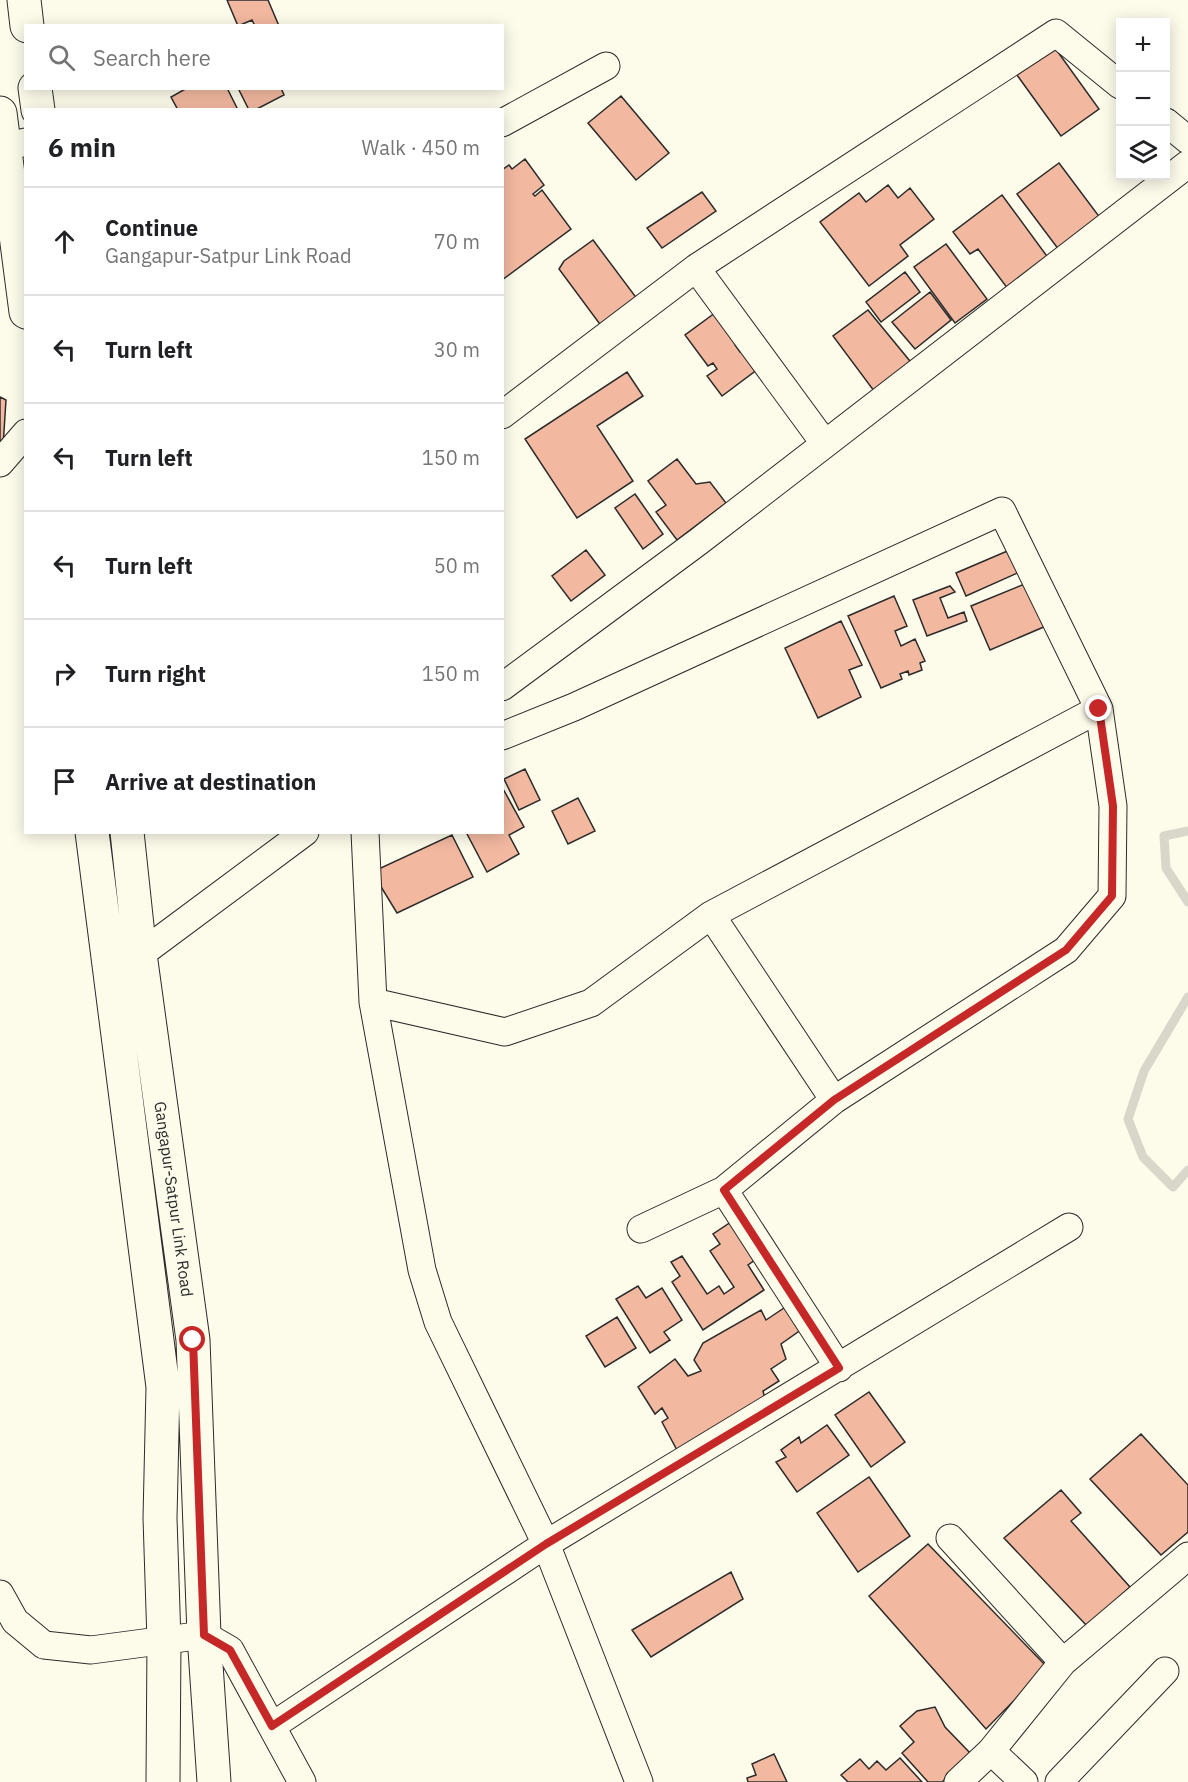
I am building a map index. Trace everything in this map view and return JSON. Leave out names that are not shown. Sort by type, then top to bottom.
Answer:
[{"type":"main road","points":[[24,0],[27,24]]},
{"type":"main road","points":[[35,90],[38,108]]},
{"type":"main road","points":[[0,113],[10,147],[24,291]]},
{"type":"main road","name":"Gangapur-Satpur Link Road","points":[[92,834],[163,1387],[160,1518],[164,1641],[163,1782]]},
{"type":"main road","name":"Gangapur-Satpur Link Road","points":[[128,834],[140,954],[193,1340],[204,1635],[214,1782]]},
{"type":"street","points":[[504,413],[696,268],[1056,33],[1116,82]]},
{"type":"street","points":[[504,122],[606,66]]},
{"type":"street","points":[[1170,125],[1188,140]]},
{"type":"street","points":[[504,686],[698,542],[1188,164]]},
{"type":"street","points":[[696,268],[825,444]]},
{"type":"street","points":[[0,463],[24,435]]},
{"type":"street","points":[[504,735],[574,707],[1002,511],[1099,709],[1113,806],[1112,896],[1066,950],[834,1100],[724,1190],[641,1229]]},
{"type":"street","points":[[373,1002],[505,1032],[591,1003],[711,915],[1099,709]]},
{"type":"street","points":[[110,976],[302,834]]},
{"type":"street","points":[[365,834],[373,1002],[422,1270],[438,1322],[546,1544],[639,1782]]},
{"type":"street","points":[[711,915],[834,1100]]},
{"type":"street","points":[[724,1190],[839,1368]]},
{"type":"street","points":[[272,1726],[546,1544],[1069,1227]]},
{"type":"street","points":[[950,1538],[1063,1662]]},
{"type":"street","points":[[958,1782],[991,1751],[1063,1662],[1188,1556]]},
{"type":"street","points":[[0,1594],[15,1621],[44,1645],[91,1650],[204,1635],[230,1650],[302,1782]]},
{"type":"street","points":[[1059,1782],[1165,1671]]},
{"type":"street","points":[[991,1751],[1024,1782]]},
{"type":"building","points":[[227,0],[268,0],[278,24],[254,24],[252,20],[237,24]]},
{"type":"building","points":[[1055,48],[1099,109],[1061,136],[1017,75]]},
{"type":"building","points":[[183,90],[228,90],[237,108],[177,108],[171,97]]},
{"type":"building","points":[[239,90],[282,90],[284,95],[259,108],[248,108]]},
{"type":"building","points":[[621,96],[669,153],[636,180],[588,123]]},
{"type":"building","points":[[525,159],[544,185],[533,194],[535,196],[542,190],[571,229],[504,279],[504,169],[509,165],[512,169]]},
{"type":"building","points":[[1059,163],[1101,219],[1059,250],[1017,194]]},
{"type":"building","points":[[888,185],[898,198],[910,188],[934,219],[900,245],[908,256],[869,286],[820,222],[859,193],[866,202]]},
{"type":"building","points":[[702,192],[716,211],[662,248],[647,228]]},
{"type":"building","points":[[1002,195],[1049,259],[1008,289],[978,249],[970,254],[953,232]]},
{"type":"building","points":[[593,240],[638,300],[602,327],[559,269],[564,261]]},
{"type":"building","points":[[946,244],[987,299],[955,323],[914,267]]},
{"type":"building","points":[[905,272],[920,292],[881,322],[866,302]]},
{"type":"building","points":[[930,292],[951,320],[915,349],[892,322]]},
{"type":"building","points":[[719,310],[741,340],[735,345],[740,352],[747,347],[762,366],[722,396],[707,376],[717,369],[713,363],[708,366],[685,335]]},
{"type":"building","points":[[868,310],[914,366],[877,395],[833,336]]},
{"type":"building","points":[[627,372],[643,396],[597,426],[633,481],[577,518],[525,439]]},
{"type":"building","points":[[0,397],[6,400],[3,447],[0,445]]},
{"type":"building","points":[[677,459],[696,484],[710,482],[726,503],[677,540],[656,512],[666,505],[648,481]]},
{"type":"building","points":[[635,494],[663,534],[643,549],[615,508]]},
{"type":"building","points":[[1012,549],[1022,571],[966,596],[956,573]]},
{"type":"building","points":[[586,550],[605,575],[571,601],[552,576]]},
{"type":"building","points":[[1027,583],[1046,626],[990,650],[971,606]]},
{"type":"building","points":[[950,586],[955,592],[940,598],[948,618],[964,612],[967,621],[927,636],[913,600]]},
{"type":"building","points":[[894,596],[907,626],[895,631],[901,646],[915,639],[925,661],[920,663],[922,670],[909,675],[908,671],[900,674],[902,679],[881,688],[848,616]]},
{"type":"building","points":[[841,621],[862,665],[849,670],[861,697],[818,718],[785,648]]},
{"type":"building","points":[[525,769],[540,800],[519,810],[504,779]]},
{"type":"building","points":[[504,791],[524,827],[509,835],[519,854],[487,872],[467,834],[504,834]]},
{"type":"building","points":[[578,798],[595,831],[568,844],[552,811]]},
{"type":"building","points":[[452,835],[473,877],[397,913],[372,872]]},
{"type":"building","points":[[737,1218],[762,1255],[748,1265],[764,1290],[703,1330],[672,1282],[680,1276],[671,1262],[682,1256],[707,1294],[719,1286],[724,1294],[734,1287],[710,1251],[720,1244],[713,1234]]},
{"type":"building","points":[[638,1286],[646,1298],[662,1288],[682,1320],[664,1332],[670,1340],[650,1353],[616,1299]]},
{"type":"building","points":[[790,1304],[805,1327],[781,1344],[786,1359],[771,1369],[779,1381],[763,1391],[765,1399],[678,1452],[662,1422],[668,1418],[662,1408],[655,1414],[638,1387],[675,1359],[688,1376],[701,1371],[694,1360],[703,1343],[761,1310],[766,1320]]},
{"type":"building","points":[[617,1317],[636,1348],[605,1367],[586,1336]]},
{"type":"building","points":[[869,1392],[905,1442],[871,1467],[835,1415]]},
{"type":"building","points":[[827,1425],[849,1455],[797,1492],[776,1462],[786,1457],[781,1450],[799,1437],[801,1443]]},
{"type":"building","points":[[1141,1434],[1188,1485],[1188,1532],[1161,1555],[1090,1479]]},
{"type":"building","points":[[869,1477],[910,1536],[858,1572],[817,1513]]},
{"type":"building","points":[[1061,1490],[1081,1513],[1071,1521],[1130,1587],[1087,1626],[1004,1538]]},
{"type":"building","points":[[928,1544],[1047,1667],[986,1729],[869,1596]]},
{"type":"building","points":[[731,1572],[743,1599],[651,1657],[632,1630]]},
{"type":"building","points":[[935,1707],[945,1727],[972,1755],[942,1782],[928,1782],[902,1753],[914,1742],[900,1726],[917,1711]]},
{"type":"building","points":[[774,1754],[787,1782],[748,1782],[747,1778],[756,1775],[752,1764]]},
{"type":"building","points":[[900,1758],[922,1782],[848,1782],[841,1775],[860,1759],[869,1769],[877,1761],[886,1770]]},
{"type":"waterway","points":[[1188,831],[1164,836],[1166,868],[1188,902]]},
{"type":"waterway","points":[[1188,997],[1144,1071],[1128,1119],[1143,1157],[1173,1187],[1188,1170]]},
{"type":"route","points":[[193,1340],[204,1635],[230,1650],[272,1726],[546,1544],[839,1368],[724,1190],[834,1100],[1066,950],[1112,896],[1113,806],[1099,709]]}]
